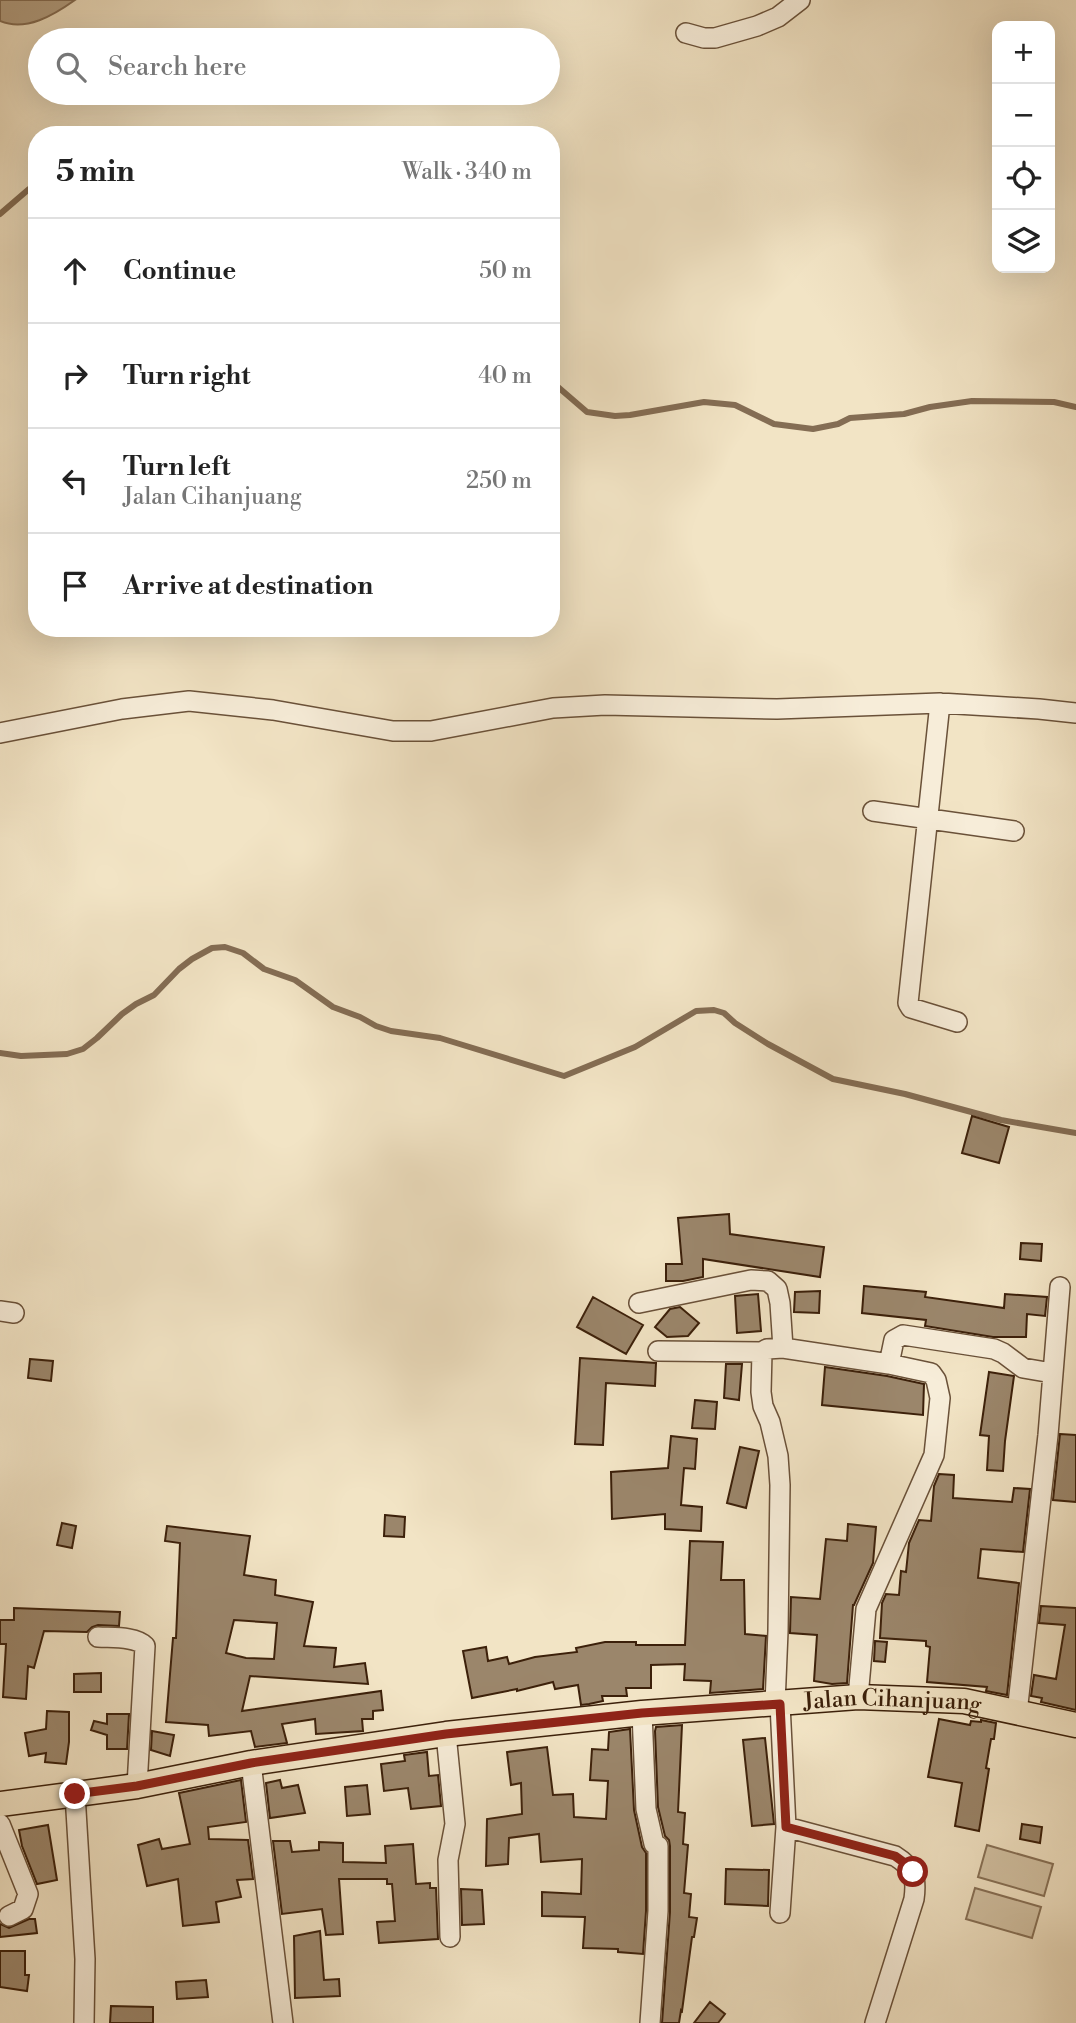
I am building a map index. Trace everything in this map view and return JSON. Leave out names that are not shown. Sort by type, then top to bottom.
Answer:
[{"type":"main road","name":"Jalan Cihanjuang","points":[[0,1804],[137,1786],[251,1763],[446,1734],[642,1713],[859,1697],[964,1701],[1076,1725]]},
{"type":"street","points":[[686,33],[715,38],[757,26],[778,17],[800,0]]},
{"type":"street","points":[[0,733],[122,709],[189,701],[273,709],[405,731],[442,730],[553,708],[605,705],[777,709],[940,703],[1076,713]]},
{"type":"street","points":[[940,703],[908,1003],[911,1008],[957,1021]]},
{"type":"street","points":[[873,811],[1014,831]]},
{"type":"street","points":[[639,1303],[751,1280],[768,1281],[777,1289],[779,1296],[783,1348]]},
{"type":"street","points":[[1017,1713],[1041,1503],[1060,1287]]},
{"type":"street","points":[[889,1364],[894,1340],[902,1335],[993,1349],[1023,1368],[1052,1373]]},
{"type":"street","points":[[658,1351],[762,1352],[783,1348],[889,1364],[931,1373],[936,1380],[940,1398],[934,1455],[866,1609],[859,1697]]},
{"type":"street","points":[[762,1352],[761,1392],[778,1456],[780,1485],[778,1704],[786,1827],[780,1913]]},
{"type":"street","points":[[98,1637],[133,1640],[145,1646],[137,1786]]},
{"type":"street","points":[[642,1713],[646,1809],[654,1843],[658,1846],[658,1912],[650,2023]]},
{"type":"street","points":[[446,1734],[455,1813],[448,1860],[450,1937]]},
{"type":"street","points":[[251,1763],[283,2023]]},
{"type":"street","points":[[75,1794],[85,1959],[84,2023]]},
{"type":"street","points":[[0,1824],[29,1894],[23,1909],[9,1916]]},
{"type":"street","points":[[786,1827],[895,1856],[913,1872],[916,1885],[914,1899],[875,2023]]},
{"type":"shaded area","points":[[0,0],[75,0],[39,20],[10,24],[0,21]]},
{"type":"shaded area","points":[[987,1845],[1053,1864],[1044,1896],[978,1877]]},
{"type":"shaded area","points":[[975,1888],[1041,1907],[1032,1938],[966,1919]]},
{"type":"building","points":[[972,1116],[1009,1127],[999,1163],[962,1153]]},
{"type":"building","points":[[729,1214],[730,1234],[824,1247],[820,1277],[703,1259],[703,1277],[666,1281],[666,1264],[682,1264],[678,1218]]},
{"type":"building","points":[[1021,1243],[1042,1244],[1041,1261],[1020,1259]]},
{"type":"building","points":[[864,1286],[926,1292],[925,1297],[1004,1308],[1005,1294],[1047,1297],[1045,1316],[1027,1314],[1026,1337],[993,1337],[925,1326],[926,1320],[862,1313]]},
{"type":"building","points":[[820,1291],[819,1313],[794,1312],[795,1292]]},
{"type":"building","points":[[758,1294],[761,1331],[737,1333],[735,1296]]},
{"type":"building","points":[[593,1297],[643,1325],[626,1354],[577,1327]]},
{"type":"building","points":[[680,1307],[699,1323],[688,1336],[667,1337],[655,1327],[670,1309]]},
{"type":"building","points":[[580,1358],[656,1363],[655,1386],[606,1383],[603,1445],[575,1444]]},
{"type":"building","points":[[30,1359],[53,1361],[51,1381],[28,1378]]},
{"type":"building","points":[[726,1364],[742,1364],[739,1400],[724,1398]]},
{"type":"building","points":[[825,1367],[924,1384],[923,1415],[822,1405]]},
{"type":"building","points":[[989,1372],[1014,1376],[1003,1471],[987,1470],[989,1436],[980,1435]]},
{"type":"building","points":[[695,1400],[717,1402],[715,1429],[692,1428]]},
{"type":"building","points":[[1060,1434],[1076,1435],[1076,1502],[1053,1500]]},
{"type":"building","points":[[671,1436],[697,1439],[695,1469],[684,1468],[681,1505],[702,1507],[701,1531],[665,1529],[665,1514],[612,1519],[611,1472],[668,1468]]},
{"type":"building","points":[[740,1447],[759,1451],[746,1508],[727,1503]]},
{"type":"building","points":[[939,1474],[954,1475],[953,1498],[1012,1502],[1014,1488],[1030,1489],[1023,1552],[981,1549],[978,1578],[1019,1583],[1007,1695],[986,1691],[987,1687],[927,1682],[930,1647],[926,1646],[926,1641],[880,1638],[882,1603],[886,1594],[899,1595],[901,1571],[906,1572],[909,1543],[919,1520],[931,1521],[934,1486]]},
{"type":"building","points":[[385,1515],[405,1517],[404,1537],[384,1536]]},
{"type":"building","points":[[62,1523],[76,1526],[72,1548],[57,1545]]},
{"type":"building","points":[[848,1524],[876,1527],[873,1563],[853,1605],[847,1683],[832,1684],[814,1681],[817,1635],[790,1633],[791,1597],[820,1599],[826,1539],[847,1541]]},
{"type":"building","points":[[167,1526],[250,1536],[244,1575],[276,1580],[275,1595],[313,1602],[304,1646],[336,1648],[334,1667],[365,1663],[368,1684],[250,1676],[242,1711],[381,1691],[383,1710],[373,1711],[373,1719],[362,1719],[363,1731],[316,1734],[315,1719],[282,1724],[287,1743],[255,1747],[251,1731],[209,1736],[208,1725],[166,1722],[173,1638],[176,1638],[180,1543],[165,1541]],"holes":[[[234,1620],[277,1623],[274,1659],[246,1658],[226,1653]]]},
{"type":"building","points":[[690,1541],[723,1542],[721,1580],[744,1580],[745,1634],[766,1636],[763,1689],[710,1693],[711,1681],[684,1680],[685,1664],[651,1665],[651,1688],[626,1688],[627,1696],[602,1696],[603,1701],[589,1704],[581,1705],[578,1685],[555,1689],[553,1682],[472,1698],[463,1651],[486,1647],[488,1661],[507,1657],[509,1664],[535,1657],[577,1652],[576,1648],[605,1642],[685,1645]]},
{"type":"building","points":[[1041,1606],[1076,1608],[1076,1710],[1041,1702],[1042,1698],[1031,1696],[1034,1675],[1056,1679],[1065,1625],[1039,1623]]},
{"type":"building","points":[[14,1608],[120,1612],[119,1626],[98,1625],[87,1632],[44,1631],[34,1668],[28,1666],[26,1699],[3,1697],[6,1644],[0,1644],[0,1620],[14,1620]]},
{"type":"building","points":[[875,1641],[887,1642],[885,1662],[874,1661]]},
{"type":"building","points":[[101,1673],[101,1692],[74,1692],[74,1674]]},
{"type":"building","points":[[47,1711],[69,1712],[66,1764],[45,1762],[46,1753],[29,1756],[25,1733],[46,1729]]},
{"type":"building","points":[[107,1714],[129,1714],[127,1749],[107,1749],[107,1735],[91,1730],[94,1721],[107,1724]]},
{"type":"building","points":[[939,1719],[970,1725],[971,1721],[981,1720],[996,1723],[986,1768],[989,1769],[979,1831],[955,1826],[962,1783],[928,1777]]},
{"type":"building","points":[[682,1725],[678,1812],[685,1813],[683,1844],[688,1845],[684,1893],[691,1894],[689,1917],[697,1918],[679,2023],[662,2023],[670,1912],[670,1846],[658,1807],[655,1731],[656,1727]]},
{"type":"building","points":[[630,1729],[634,1810],[642,1847],[646,1853],[643,1954],[618,1952],[618,1949],[583,1948],[585,1917],[542,1916],[542,1892],[581,1894],[582,1859],[541,1862],[539,1834],[509,1838],[508,1864],[486,1866],[487,1819],[522,1814],[521,1783],[511,1785],[507,1752],[547,1747],[553,1795],[573,1794],[574,1817],[606,1819],[608,1781],[590,1780],[592,1749],[608,1750],[609,1732]]},
{"type":"building","points":[[152,1731],[174,1735],[170,1756],[151,1750]]},
{"type":"building","points":[[765,1738],[774,1824],[752,1826],[743,1740]]},
{"type":"building","points":[[427,1752],[429,1776],[438,1775],[441,1806],[411,1809],[408,1788],[384,1791],[381,1764],[405,1761],[404,1755]]},
{"type":"building","points":[[241,1780],[246,1822],[208,1827],[209,1839],[248,1840],[253,1879],[237,1880],[241,1897],[216,1902],[219,1922],[183,1926],[178,1879],[147,1886],[138,1845],[159,1839],[162,1849],[190,1844],[179,1793]]},
{"type":"building","points":[[280,1780],[282,1788],[298,1785],[305,1813],[270,1818],[266,1783]]},
{"type":"building","points":[[367,1785],[370,1814],[347,1816],[345,1787]]},
{"type":"building","points":[[1022,1824],[1042,1827],[1040,1843],[1020,1839]]},
{"type":"building","points":[[48,1825],[57,1880],[37,1884],[22,1846],[19,1830]]},
{"type":"building","points":[[273,1841],[290,1841],[292,1852],[319,1850],[319,1842],[343,1843],[343,1862],[386,1863],[385,1846],[413,1844],[416,1884],[430,1883],[430,1888],[436,1888],[438,1939],[379,1943],[377,1922],[395,1921],[392,1884],[387,1884],[387,1879],[339,1879],[343,1934],[326,1935],[322,1909],[282,1914]]},
{"type":"building","points":[[726,1869],[769,1870],[768,1906],[725,1904]]},
{"type":"building","points":[[461,1889],[482,1890],[484,1924],[462,1925]]},
{"type":"building","points":[[35,1919],[37,1933],[0,1937],[0,1924],[9,1928]]},
{"type":"building","points":[[320,1931],[324,1980],[339,1979],[340,1996],[295,1998],[294,1936]]},
{"type":"building","points":[[0,1951],[25,1951],[25,1975],[29,1975],[27,1991],[0,1987]]},
{"type":"building","points":[[206,1980],[208,1997],[177,1999],[176,1982]]},
{"type":"building","points":[[710,2002],[725,2014],[718,2023],[694,2023]]},
{"type":"building","points":[[111,2006],[153,2007],[153,2023],[110,2023]]},
{"type":"waterway","points":[[0,214],[28,190]]},
{"type":"waterway","points":[[560,389],[587,412],[630,415],[704,402],[735,405],[774,424],[813,429],[838,424],[850,418],[904,414],[972,401],[1054,402],[1076,407]]},
{"type":"waterway","points":[[0,1053],[21,1056],[67,1054],[83,1049],[122,1014],[154,995],[192,959],[212,948],[225,947],[243,953],[264,969],[295,980],[333,1007],[376,1026],[391,1031],[440,1038],[564,1076],[635,1047],[696,1011],[714,1010],[724,1013],[768,1044],[833,1079],[905,1094],[1001,1120],[1076,1133]]},
{"type":"route","points":[[75,1794],[137,1786],[251,1763],[446,1734],[642,1713],[780,1704],[786,1827],[895,1856],[913,1872]]}]
